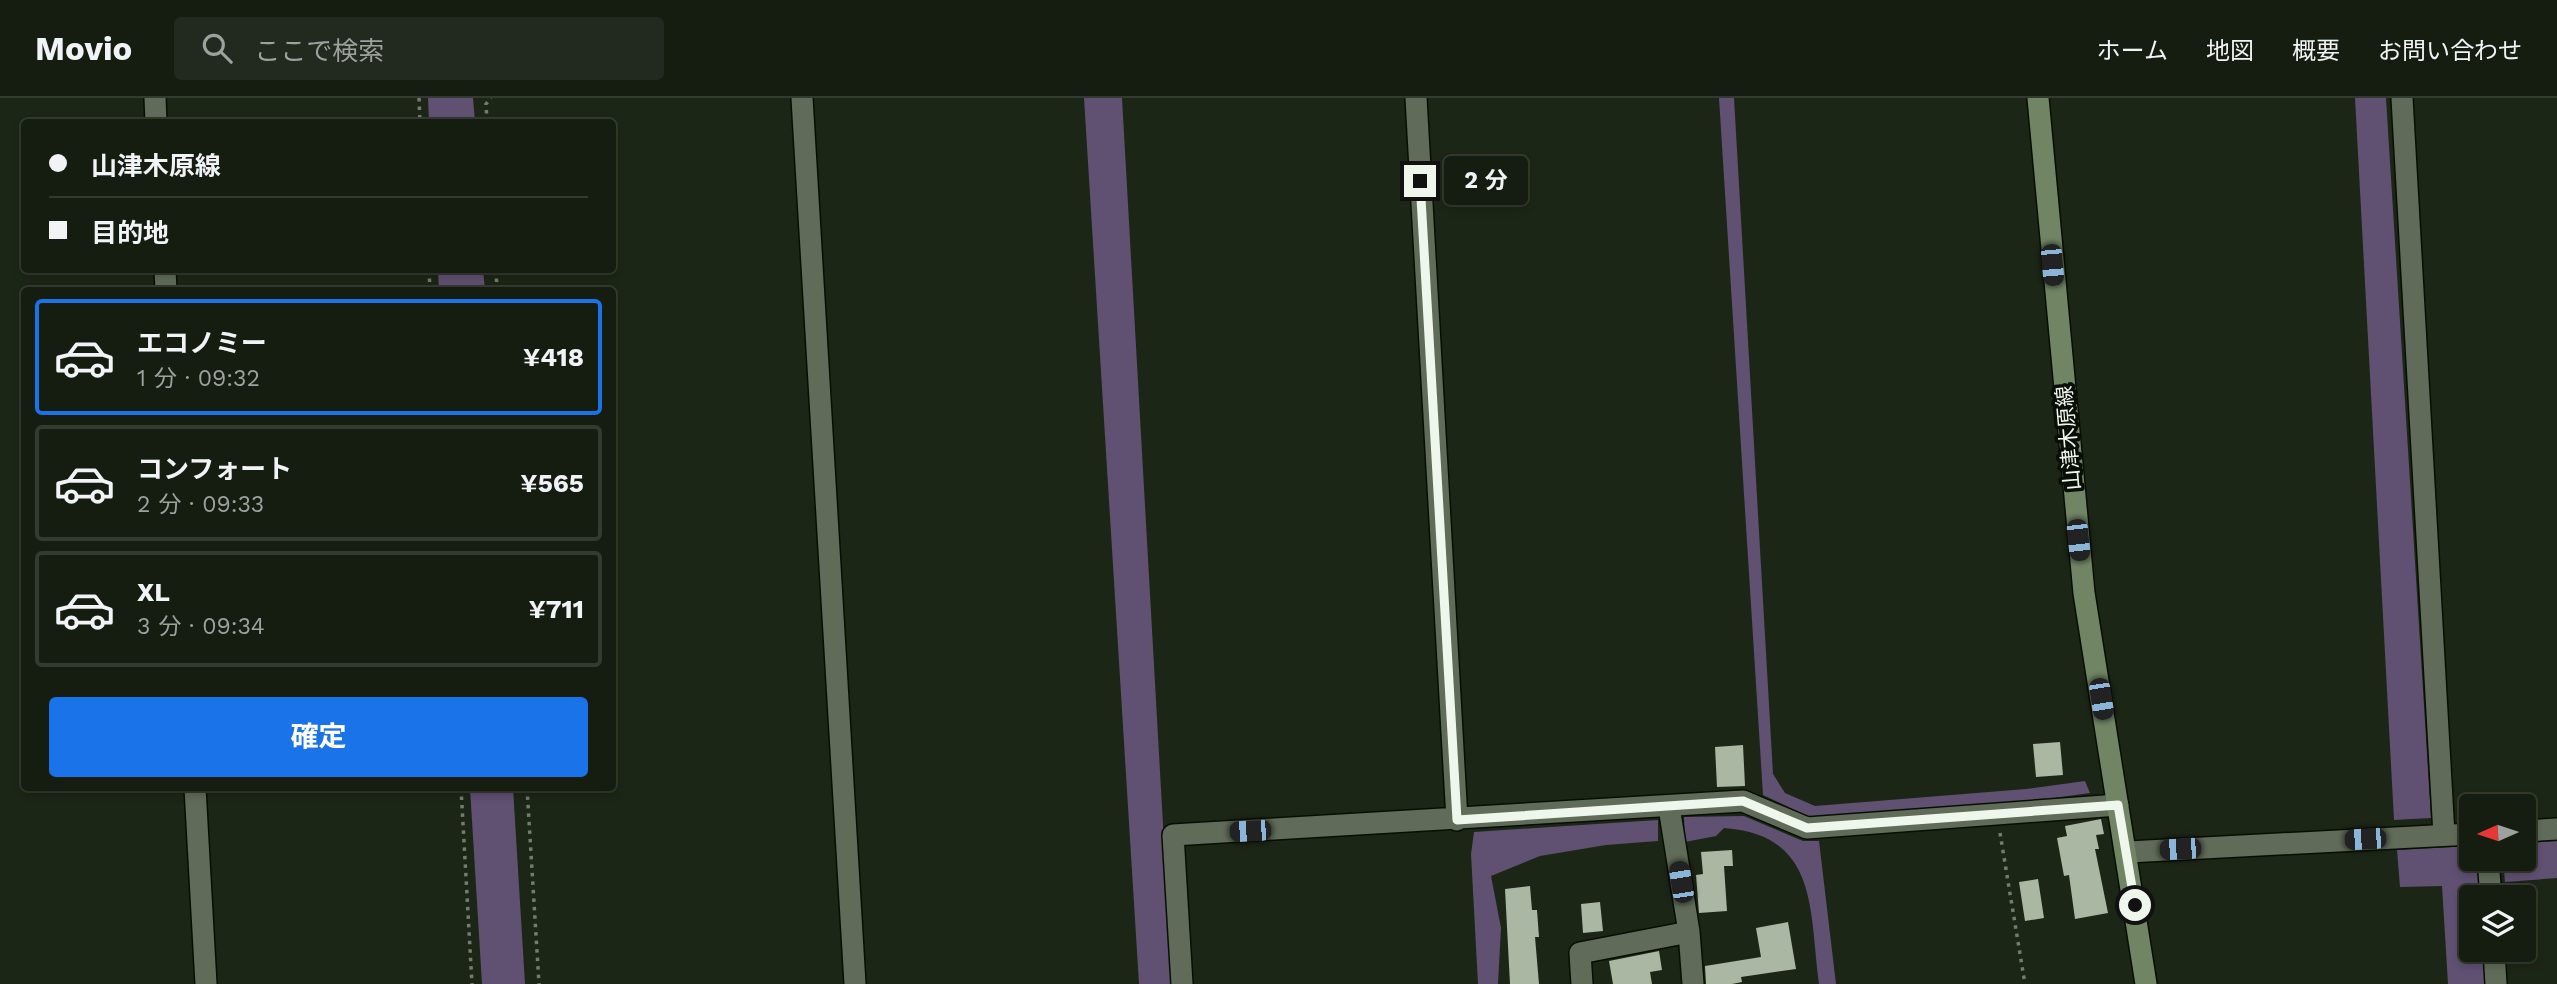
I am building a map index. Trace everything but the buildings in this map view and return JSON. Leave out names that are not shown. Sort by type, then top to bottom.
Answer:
[{"type":"street","points":[[155,98],[156,119]]},
{"type":"street","points":[[802,98],[855,984]]},
{"type":"street","points":[[1416,98],[1457,820]]},
{"type":"street","name":"山津木原線","points":[[2038,98],[2084,593],[2146,984]]},
{"type":"street","points":[[2402,98],[2444,835]]},
{"type":"street","points":[[194,791],[206,984]]},
{"type":"street","points":[[1182,984],[1173,835],[1743,801],[1807,828],[2118,805]]},
{"type":"street","points":[[1669,807],[1689,932],[1693,984]]},
{"type":"street","points":[[2536,830],[2557,829]]},
{"type":"street","points":[[2127,852],[2459,834]]},
{"type":"street","points":[[1583,984],[1580,953],[1689,932]]},
{"type":"street","points":[[2495,962],[2496,984]]},
{"type":"path","points":[[419,98],[420,119]]},
{"type":"path","points":[[487,119],[486,104],[491,98]]},
{"type":"path","points":[[461,791],[472,984]]},
{"type":"path","points":[[527,791],[539,984]]},
{"type":"path","points":[[1997,814],[2025,984]]},
{"type":"shaded area","points":[[428,98],[473,98],[475,119],[429,119]]},
{"type":"shaded area","points":[[1084,98],[1122,98],[1172,984],[1139,984]]},
{"type":"shaded area","points":[[1719,98],[1734,98],[1773,774],[1785,793],[1815,806],[2026,789],[2085,781],[2090,793],[2024,802],[1814,819],[1763,795]]},
{"type":"shaded area","points":[[2355,98],[2386,98],[2431,818],[2394,820]]},
{"type":"shaded area","points":[[438,273],[483,273],[485,287],[439,287]]},
{"type":"shaded area","points":[[470,791],[513,791],[525,984],[482,984]]},
{"type":"shaded area","points":[[1744,816],[1803,841],[1819,841],[1836,984],[1819,984],[1810,904],[1793,861],[1778,845],[1755,834],[1724,828],[1716,836],[1685,842],[1684,817]]},
{"type":"shaded area","points":[[1658,820],[1658,841],[1606,845],[1540,856],[1491,876],[1501,928],[1498,984],[1478,984],[1471,854],[1474,832]]},
{"type":"shaded area","points":[[2557,841],[2557,878],[2505,882],[2504,872],[2536,872],[2536,842]]},
{"type":"shaded area","points":[[2459,847],[2459,872],[2479,872],[2479,885],[2459,885],[2459,962],[2484,962],[2485,984],[2448,984],[2442,886],[2400,887],[2397,850]]},
{"type":"route","points":[[1420,181],[1457,820],[1743,801],[1807,828],[2118,805],[2135,905]]}]
